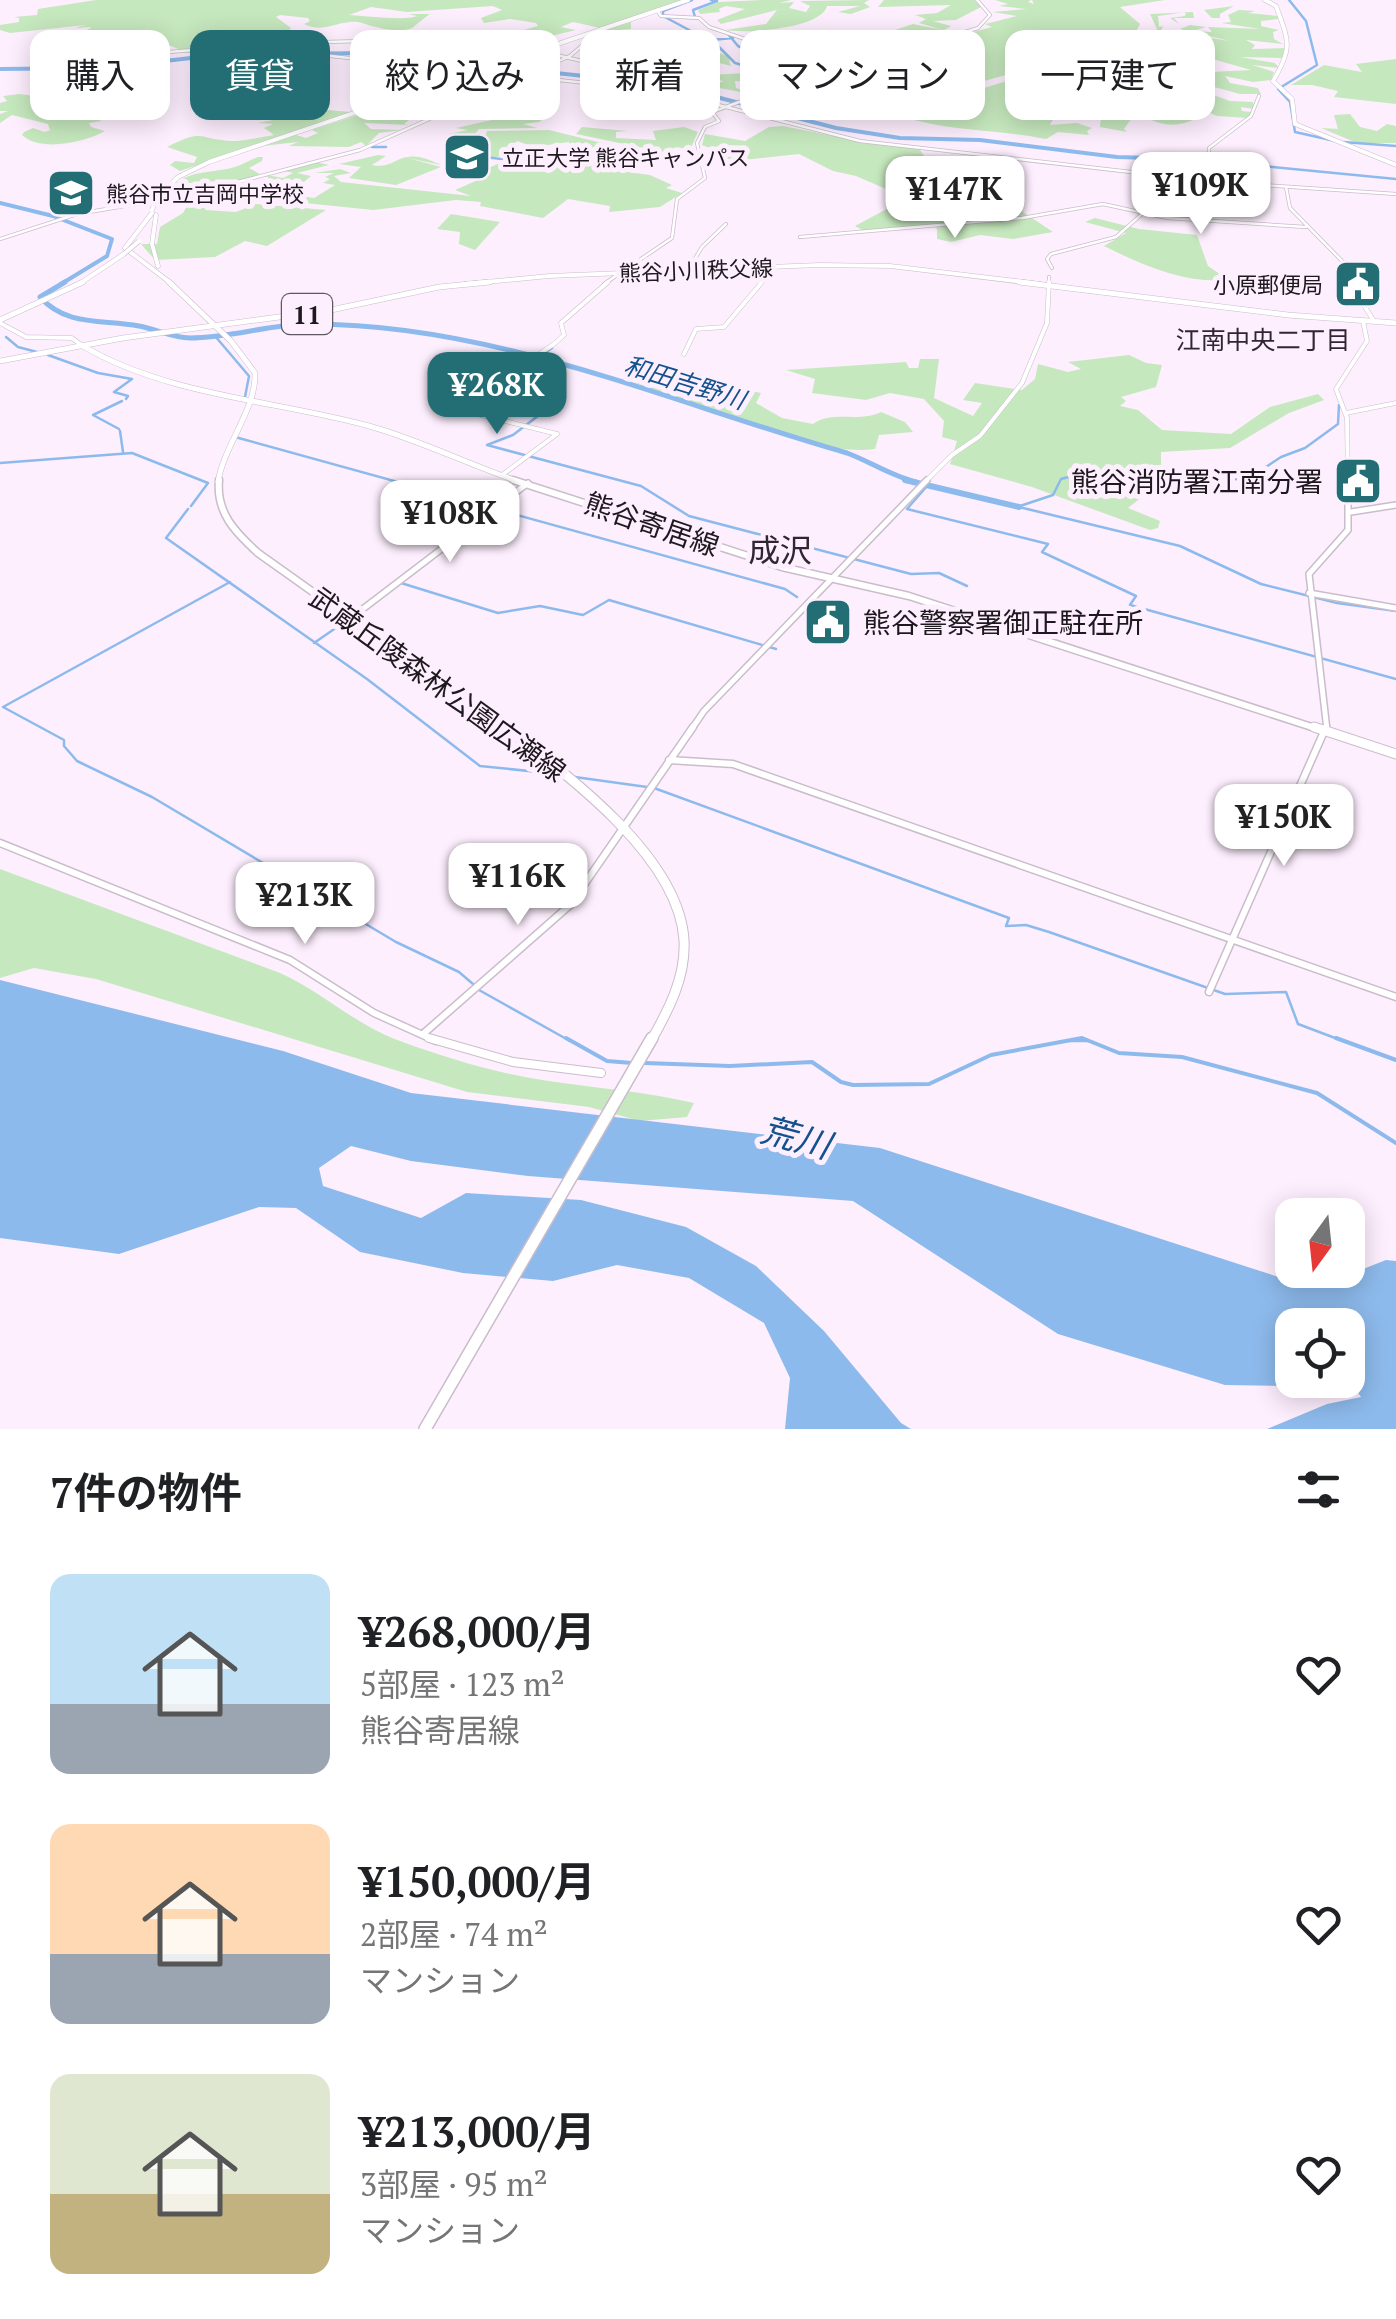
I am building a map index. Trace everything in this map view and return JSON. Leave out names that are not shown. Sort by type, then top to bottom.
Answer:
[{"type":"main road","points":[[600,30],[686,0]]},
{"type":"main road","points":[[1265,0],[1276,6],[1289,44],[1287,64],[1273,81],[1292,99],[1296,124],[1396,166]]},
{"type":"main road","points":[[599,30],[658,10]]},
{"type":"main road","points":[[0,320],[97,275],[138,240],[161,193],[182,174],[350,114]]},
{"type":"main road","points":[[154,212],[125,248],[164,274],[255,373],[256,386],[249,402]]},
{"type":"main road","points":[[154,212],[153,253],[164,274]]},
{"type":"main road","name":"熊谷小川秩父線","points":[[0,361],[153,334],[328,311],[439,287],[621,272],[775,266],[876,265],[1396,322]]},
{"type":"main road","name":"熊谷寄居線","points":[[82,345],[108,361],[249,402],[359,423],[528,484],[782,567],[909,596],[1396,754]]},
{"type":"main road","name":"武蔵丘陵森林公園広瀬線","points":[[249,402],[217,470],[216,488],[224,515],[250,546],[536,750],[622,832],[668,888],[684,938],[680,980],[643,1056],[424,1429]]},
{"type":"street","points":[[971,30],[980,27],[990,15],[977,0]]},
{"type":"street","points":[[658,10],[661,16],[702,18],[709,27],[740,39]]},
{"type":"street","points":[[170,54],[350,41]]},
{"type":"street","points":[[560,60],[580,45]]},
{"type":"street","points":[[560,56],[580,60]]},
{"type":"street","points":[[560,81],[663,91],[856,140],[1208,181],[1396,194]]},
{"type":"street","points":[[1208,181],[1210,148],[1233,126],[1251,116],[1259,96]]},
{"type":"street","points":[[502,475],[556,434],[457,408],[564,335],[562,321],[621,272],[672,238],[675,203],[705,178],[696,143],[705,127],[720,120],[711,113],[740,103]]},
{"type":"street","points":[[0,240],[62,219],[184,196],[356,152],[427,120]]},
{"type":"street","points":[[1174,192],[1208,181]]},
{"type":"street","points":[[1286,188],[1290,208],[1345,264],[1348,280],[1374,321]]},
{"type":"street","points":[[800,237],[1028,218],[1102,204],[1142,214],[1306,227]]},
{"type":"street","points":[[1052,268],[1047,259],[1051,254],[1116,237],[1142,214]]},
{"type":"street","points":[[688,270],[702,247],[726,224]]},
{"type":"street","points":[[684,354],[696,329],[724,327],[775,266]]},
{"type":"street","points":[[423,1034],[570,905],[704,711],[958,449],[982,434],[1027,380],[1052,313],[1050,277]]},
{"type":"street","points":[[0,320],[26,337],[72,338],[82,345]]},
{"type":"street","points":[[1209,992],[1327,732],[1309,596],[1310,570],[1346,537],[1351,512],[1346,413],[1336,389],[1367,341],[1364,320]]},
{"type":"street","points":[[1346,413],[1396,402]]},
{"type":"street","points":[[351,618],[528,484]]},
{"type":"street","points":[[1351,512],[1396,505]]},
{"type":"street","points":[[1309,596],[1396,608]]},
{"type":"street","points":[[669,760],[728,763],[1396,996]]},
{"type":"street","points":[[0,843],[49,866],[288,959],[320,975],[371,1011],[423,1034],[505,1059],[601,1073]]},
{"type":"green space","points":[[96,0],[682,0],[600,28],[573,22],[561,27],[576,30],[560,34],[560,30],[524,30],[538,26],[510,19],[484,23],[481,18],[502,10],[493,6],[407,12],[371,7],[349,15],[403,18],[417,16],[409,14],[430,14],[412,28],[396,30],[358,22],[318,28],[304,24],[310,21],[308,18],[280,15],[276,17],[289,30],[190,30],[188,53],[170,46],[170,30],[74,28],[86,25],[10,33],[0,30],[0,25],[19,22],[14,17],[37,15],[38,9]]},
{"type":"green space","points":[[791,0],[779,3],[794,2],[789,8],[806,12],[810,6],[800,1],[869,0],[864,3],[870,7],[851,14],[838,12],[860,6],[827,6],[822,14],[799,24],[740,31],[725,30],[766,24],[777,10],[721,24],[717,20],[745,9],[726,6],[720,12],[700,14],[698,10],[718,2]]},
{"type":"green space","points":[[884,0],[974,0],[981,7],[956,20],[933,21],[951,26],[943,30],[919,23],[926,19],[915,15],[937,13],[951,5],[878,7]]},
{"type":"green space","points":[[995,0],[1031,0],[1028,2],[1034,4],[1032,0],[1165,0],[1120,7],[1140,24],[1137,30],[1005,30],[1005,75],[985,81],[985,30],[981,30],[992,27],[985,24],[1017,16],[993,12],[1026,9],[999,6],[1008,4]]},
{"type":"green space","points":[[1234,6],[1220,14],[1220,18],[1212,18],[1204,10]]},
{"type":"green space","points":[[1239,10],[1279,16],[1261,21],[1261,26],[1279,30],[1273,32],[1274,39],[1283,44],[1246,40],[1255,45],[1252,49],[1287,48],[1285,58],[1240,57],[1275,63],[1279,68],[1252,65],[1274,72],[1271,80],[1253,82],[1225,76],[1230,83],[1258,88],[1261,94],[1240,94],[1215,87],[1215,72],[1251,70],[1215,60],[1215,39],[1230,41],[1215,37],[1215,30],[1208,27],[1260,29],[1221,23],[1231,22],[1228,15]]},
{"type":"green space","points":[[1183,12],[1158,16],[1159,27],[1163,26],[1156,30],[1150,14]]},
{"type":"green space","points":[[1186,12],[1193,12],[1194,18],[1174,18],[1179,24],[1170,18],[1185,16]]},
{"type":"green space","points":[[631,22],[631,29],[607,29]]},
{"type":"green space","points":[[913,24],[943,30],[895,30]]},
{"type":"green space","points":[[1190,25],[1206,27],[1196,30],[1180,29]]},
{"type":"green space","points":[[720,53],[728,56],[731,66],[720,63]]},
{"type":"green space","points":[[1396,59],[1396,104],[1334,97],[1338,91],[1291,85],[1324,65],[1362,72],[1356,64]]},
{"type":"green space","points":[[740,73],[740,81],[735,81],[740,92],[720,88],[724,81],[720,80],[720,74]]},
{"type":"green space","points":[[1005,81],[1005,120],[1053,120],[1050,125],[1077,123],[1092,128],[1087,131],[1089,135],[1058,132],[1046,139],[917,120],[985,120],[985,88]]},
{"type":"green space","points":[[30,95],[30,120],[12,115],[0,123],[0,114],[8,111],[0,111],[0,103],[7,101],[3,96]]},
{"type":"green space","points":[[1215,96],[1253,102],[1254,109],[1241,107],[1242,111],[1252,112],[1247,118],[1217,116]]},
{"type":"green space","points":[[330,110],[350,112],[330,119]]},
{"type":"green space","points":[[1350,114],[1360,127],[1377,131],[1387,124],[1396,126],[1396,143],[1357,143],[1321,128],[1338,129],[1334,115]]},
{"type":"green space","points":[[350,118],[409,120],[404,124],[409,125],[364,123],[371,129],[402,130],[379,133],[366,146],[361,142],[349,147],[289,146],[298,142],[262,146],[296,135],[306,138],[318,133],[312,130]]},
{"type":"green space","points":[[32,120],[100,120],[89,123],[105,131],[62,144],[39,143],[22,135],[33,128],[50,130],[48,124]]},
{"type":"green space","points":[[328,120],[180,171],[170,165],[175,161],[194,163],[197,157],[167,147],[188,138],[231,141],[274,135],[264,128],[273,124],[258,123]]},
{"type":"green space","points":[[492,120],[542,120],[523,124],[537,128],[479,129],[473,136],[457,140],[466,137],[449,134],[468,130],[456,128]]},
{"type":"green space","points":[[1101,120],[1130,120],[1124,129],[1127,132],[1100,127]]},
{"type":"green space","points":[[1152,120],[1192,120],[1173,125]]},
{"type":"green space","points":[[783,126],[864,142],[918,147],[935,172],[1002,198],[1053,232],[1013,239],[980,235],[951,242],[937,239],[937,229],[932,225],[864,231],[855,226],[898,203],[893,192],[833,171],[799,154],[743,160],[711,158],[715,150],[702,145],[705,134],[745,141],[769,127]]},
{"type":"green space","points":[[582,127],[627,131],[616,132],[616,138],[656,140],[653,131],[684,127],[698,132],[690,150],[677,147],[663,152],[576,134]]},
{"type":"green space","points":[[549,130],[614,146],[570,147],[569,142],[534,147],[517,141],[511,148],[522,151],[488,159],[452,152],[473,136],[485,137],[487,131]]},
{"type":"green space","points":[[591,146],[613,151],[624,146],[658,155],[614,170],[650,175],[672,185],[666,188],[682,193],[660,207],[609,212],[610,206],[568,199],[543,218],[480,206],[481,202],[456,200],[373,210],[266,199],[228,204],[176,199],[208,193],[212,194],[197,200],[213,200],[266,185],[271,181],[266,175],[283,178],[293,173],[284,171],[316,162],[329,165],[297,173],[311,176],[298,187],[287,186],[275,192],[314,198],[335,185],[323,183],[330,179],[325,177],[334,173],[314,173],[340,169],[351,173],[334,176],[341,182],[471,196],[455,190],[487,176],[477,173],[525,152],[539,155]]},
{"type":"green space","points":[[386,156],[372,165],[383,166],[403,158],[412,157],[441,165],[408,158],[441,167],[396,185],[349,178],[361,167],[339,164]]},
{"type":"green space","points":[[263,157],[262,161],[249,168],[260,174],[164,197],[184,178],[235,167]]},
{"type":"green space","points":[[188,204],[236,212],[256,204],[326,210],[267,246],[245,241],[215,257],[155,260],[141,244],[157,244],[160,227],[183,213]]},
{"type":"green space","points":[[451,214],[500,222],[475,250],[459,244],[460,232],[437,229]]},
{"type":"green space","points":[[1095,218],[1139,229],[1197,235],[1208,266],[1229,280],[1181,276],[1119,253],[1104,246],[1126,233],[1085,222]]},
{"type":"green space","points":[[1129,355],[1162,365],[1156,387],[1121,397],[1126,401],[1120,406],[1138,410],[1162,430],[1231,434],[1270,407],[1318,394],[1324,400],[1289,413],[1230,448],[1161,452],[1161,482],[1128,508],[1160,521],[1158,528],[1150,530],[1032,487],[950,464],[957,441],[942,437],[944,421],[924,399],[890,393],[866,400],[812,393],[815,379],[786,370],[906,362],[909,368],[918,368],[920,359],[939,359],[934,398],[973,416],[982,403],[963,400],[975,383],[1022,390],[1035,379],[1038,364],[1068,372],[1081,369],[1068,362]]},
{"type":"green space","points":[[648,369],[655,378],[675,383],[681,376],[703,387],[723,385],[761,393],[756,403],[782,418],[813,424],[829,418],[864,417],[881,412],[905,422],[913,432],[879,435],[875,449],[818,445],[626,380],[625,373]]},
{"type":"green space","points":[[0,869],[280,973],[384,1034],[435,1053],[524,1077],[694,1103],[687,1117],[640,1121],[589,1107],[467,1092],[96,979],[34,968],[0,978]]},
{"type":"water","points":[[0,980],[283,1051],[411,1093],[880,1148],[1275,1276],[1275,1288],[1365,1288],[1365,1268],[1386,1260],[1396,1261],[1396,1429],[1267,1429],[1327,1404],[1365,1398],[1365,1308],[1275,1308],[1275,1386],[1225,1385],[1058,1334],[853,1201],[528,1176],[411,1161],[351,1146],[319,1168],[323,1186],[421,1218],[466,1193],[581,1200],[686,1227],[756,1266],[824,1331],[901,1423],[911,1429],[785,1429],[790,1378],[764,1323],[689,1278],[617,1265],[553,1281],[463,1273],[360,1252],[296,1208],[259,1207],[119,1254],[0,1238]]},
{"type":"waterway","points":[[692,0],[663,11],[663,16],[717,45],[740,64]]},
{"type":"waterway","points":[[695,17],[693,10],[717,1],[711,0]]},
{"type":"waterway","points":[[1289,0],[1306,21],[1317,65],[1278,89],[1290,102],[1295,132],[1335,141]]},
{"type":"waterway","points":[[728,34],[731,38]]},
{"type":"waterway","points":[[720,39],[731,38]]},
{"type":"waterway","points":[[731,38],[740,47]]},
{"type":"waterway","points":[[0,69],[104,68],[217,55],[367,53],[670,85],[836,128],[900,138],[980,140],[1117,157],[1189,159]]},
{"type":"waterway","points":[[1343,142],[1396,146]]},
{"type":"waterway","points":[[372,147],[386,147]]},
{"type":"waterway","points":[[458,154],[579,168]]},
{"type":"waterway","points":[[1189,159],[1396,179]]},
{"type":"waterway","name":"和田吉野川","points":[[0,203],[53,216],[112,239],[107,256],[61,284]]},
{"type":"waterway","name":"和田吉野川","points":[[65,282],[40,297],[62,313],[183,338],[311,324],[380,327],[515,352],[847,453],[916,482]]},
{"type":"waterway","points":[[215,336],[249,376],[245,397]]},
{"type":"waterway","points":[[6,337],[18,347],[37,352]]},
{"type":"waterway","points":[[552,348],[490,390],[551,406],[513,435],[487,445],[641,486],[689,516],[911,574],[939,573],[967,586]]},
{"type":"waterway","points":[[48,355],[98,373],[132,379],[114,392],[128,396],[126,399]]},
{"type":"waterway","points":[[119,429],[93,415],[122,401]]},
{"type":"waterway","points":[[1020,506],[1053,495],[1061,479],[1076,475],[1124,480],[1248,479],[1281,457],[1305,448],[1338,424],[1339,405]]},
{"type":"waterway","points":[[120,431],[123,452]]},
{"type":"waterway","points":[[235,437],[785,589],[797,597]]},
{"type":"waterway","points":[[0,463],[132,453],[208,483],[191,506]]},
{"type":"waterway","name":"和田吉野川","points":[[905,480],[1019,507]]},
{"type":"waterway","points":[[927,486],[907,509],[1048,544],[1042,552],[1136,596],[1130,605],[1396,679]]},
{"type":"waterway","name":"和田吉野川","points":[[1019,507],[1180,546],[1261,584],[1337,603],[1396,611]]},
{"type":"waterway","points":[[188,509],[166,538],[229,582]]},
{"type":"waterway","points":[[229,582],[315,642]]},
{"type":"waterway","points":[[229,582],[3,707],[64,740],[64,746],[77,761],[152,797],[396,942],[459,972],[473,984]]},
{"type":"waterway","points":[[315,642],[401,583],[498,613],[540,606],[583,615],[609,600],[776,649]]},
{"type":"waterway","points":[[315,642],[480,766],[558,774]]},
{"type":"waterway","points":[[575,777],[647,787]]},
{"type":"waterway","points":[[654,788],[1009,918],[1006,926],[1026,925],[1049,932],[1225,994],[1286,992],[1298,1024],[1343,1041]]},
{"type":"waterway","points":[[479,990],[570,1041]]},
{"type":"waterway","points":[[566,1038],[607,1061],[632,1063]]},
{"type":"waterway","points":[[645,1063],[730,1066],[812,1062],[841,1082],[853,1085],[929,1084],[991,1055],[1082,1038],[1119,1053],[1182,1057],[1317,1093],[1396,1143]]},
{"type":"waterway","points":[[1336,1038],[1396,1060]]},
{"type":"waterway","points":[[1068,1041],[1088,1041]]},
{"type":"place","name":"立正大学 熊谷キャンパス","points":[[467,157]]},
{"type":"place","name":"熊谷市立吉岡中学校","points":[[71,193]]},
{"type":"place","name":"小原郵便局","points":[[1358,284]]},
{"type":"place","name":"熊谷消防署江南分署","points":[[1358,481]]},
{"type":"place","name":"熊谷警察署御正駐在所","points":[[828,622]]},
{"type":"district","name":"江南中央二丁目","points":[[1263,339]]},
{"type":"district","name":"成沢","points":[[780,550]]},
{"type":"water label","name":"荒川","points":[[796,1137]]}]
